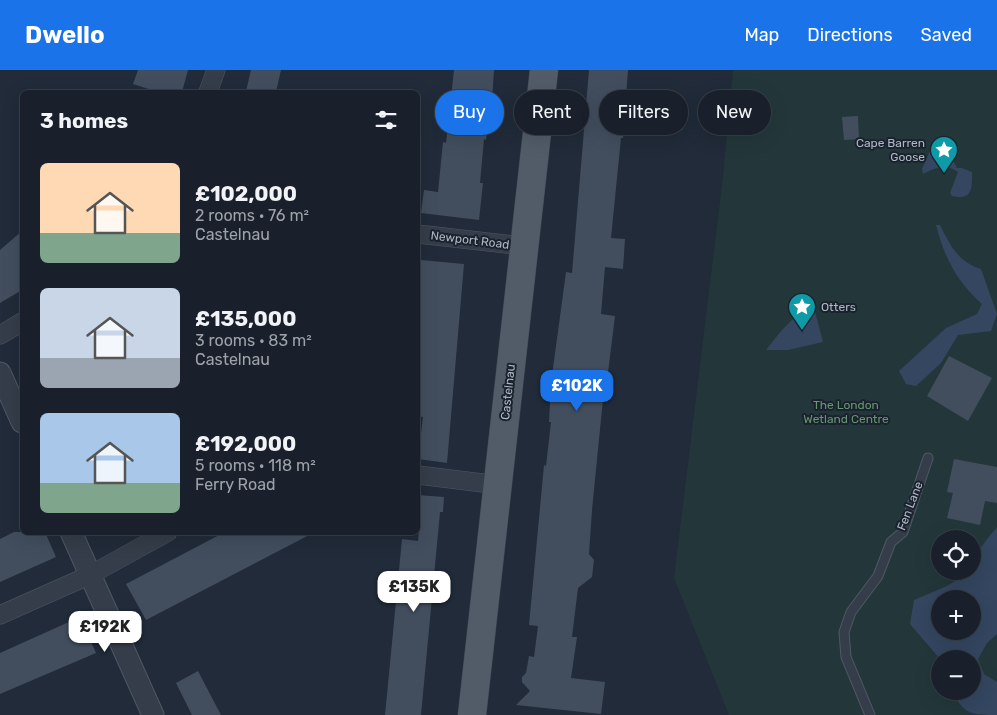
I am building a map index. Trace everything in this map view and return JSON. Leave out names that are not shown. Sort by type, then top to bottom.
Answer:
[{"type":"main road","name":"Castelnau","points":[[472,715],[544,70]]},
{"type":"street","points":[[209,90],[216,70]]},
{"type":"street","name":"Newport Road","points":[[420,234],[523,246]]},
{"type":"street","points":[[0,335],[20,323]]},
{"type":"street","points":[[0,373],[20,418]]},
{"type":"street","points":[[420,475],[499,485]]},
{"type":"street","points":[[72,535],[153,715]]},
{"type":"street","points":[[0,615],[90,575],[163,535]]},
{"type":"lane","name":"Fen Lane","points":[[870,715],[846,657],[844,632],[851,612],[878,576],[891,542],[903,532],[928,458]]},
{"type":"green space","name":"The London Wetland Centre","points":[[733,70],[997,70],[997,715],[729,715],[674,578],[727,135],[771,135],[771,90],[731,90]]},
{"type":"water","points":[[933,144],[946,148],[957,168],[972,172],[972,183],[968,195],[959,197],[952,196],[950,193],[958,172],[954,169],[940,167],[923,174],[922,169]]},
{"type":"water","points":[[936,225],[940,225],[951,246],[966,262],[981,269],[997,314],[991,331],[958,335],[941,363],[916,386],[906,384],[899,371],[946,328],[977,314],[982,304],[965,287],[947,258]]},
{"type":"water","points":[[812,300],[823,342],[788,350],[766,350],[781,331]]},
{"type":"water","points":[[997,527],[997,634],[987,643],[981,654],[981,650],[932,650],[910,624],[914,600],[931,593],[931,640],[981,640],[981,590],[938,590],[957,580],[981,580],[981,548]]},
{"type":"water","points":[[981,666],[984,674],[997,682],[997,715],[975,714],[961,705],[958,700],[981,700]]},
{"type":"building","points":[[138,70],[188,70],[183,90],[152,90],[133,84]]},
{"type":"building","points":[[251,70],[281,70],[276,90],[246,90]]},
{"type":"building","points":[[454,70],[494,70],[493,90],[452,90]]},
{"type":"building","points":[[589,70],[628,70],[627,90],[599,90],[599,135],[623,135],[623,138],[621,138],[611,238],[625,239],[623,269],[605,267],[601,314],[615,316],[606,389],[604,389],[592,510],[589,554],[594,560],[592,577],[578,588],[572,637],[577,637],[571,678],[605,682],[601,714],[516,705],[530,691],[522,682],[522,677],[526,673],[529,656],[534,657],[538,626],[529,625],[544,465],[546,466],[551,422],[549,422],[551,383],[566,272],[572,273],[584,135],[589,135],[589,90],[587,90]]},
{"type":"building","points":[[858,116],[859,139],[844,140],[842,117]]},
{"type":"building","points":[[447,135],[487,135],[486,140],[484,139],[480,183],[483,183],[479,220],[421,213],[424,190],[438,192],[443,142],[446,143]]},
{"type":"building","points":[[20,233],[20,291],[0,303],[0,250]]},
{"type":"building","points":[[421,260],[464,264],[447,463],[420,459],[423,417],[420,416]]},
{"type":"building","points":[[949,356],[992,378],[968,421],[927,396]]},
{"type":"building","points":[[954,459],[997,467],[997,503],[985,501],[980,525],[947,518],[953,493],[947,492]]},
{"type":"building","points":[[420,495],[444,497],[443,512],[440,512],[421,715],[385,715],[402,539],[418,541],[421,510]]},
{"type":"building","points":[[14,532],[20,532],[20,535],[46,535],[56,557],[0,582],[0,539]]},
{"type":"building","points":[[219,535],[309,535],[146,620],[126,584]]},
{"type":"building","points":[[80,617],[96,653],[0,694],[0,653]]},
{"type":"building","points":[[198,671],[221,715],[192,715],[176,683]]},
{"type":"place","name":"Cape Barren Goose","points":[[944,174]]},
{"type":"place","name":"Otters","points":[[802,331]]}]
